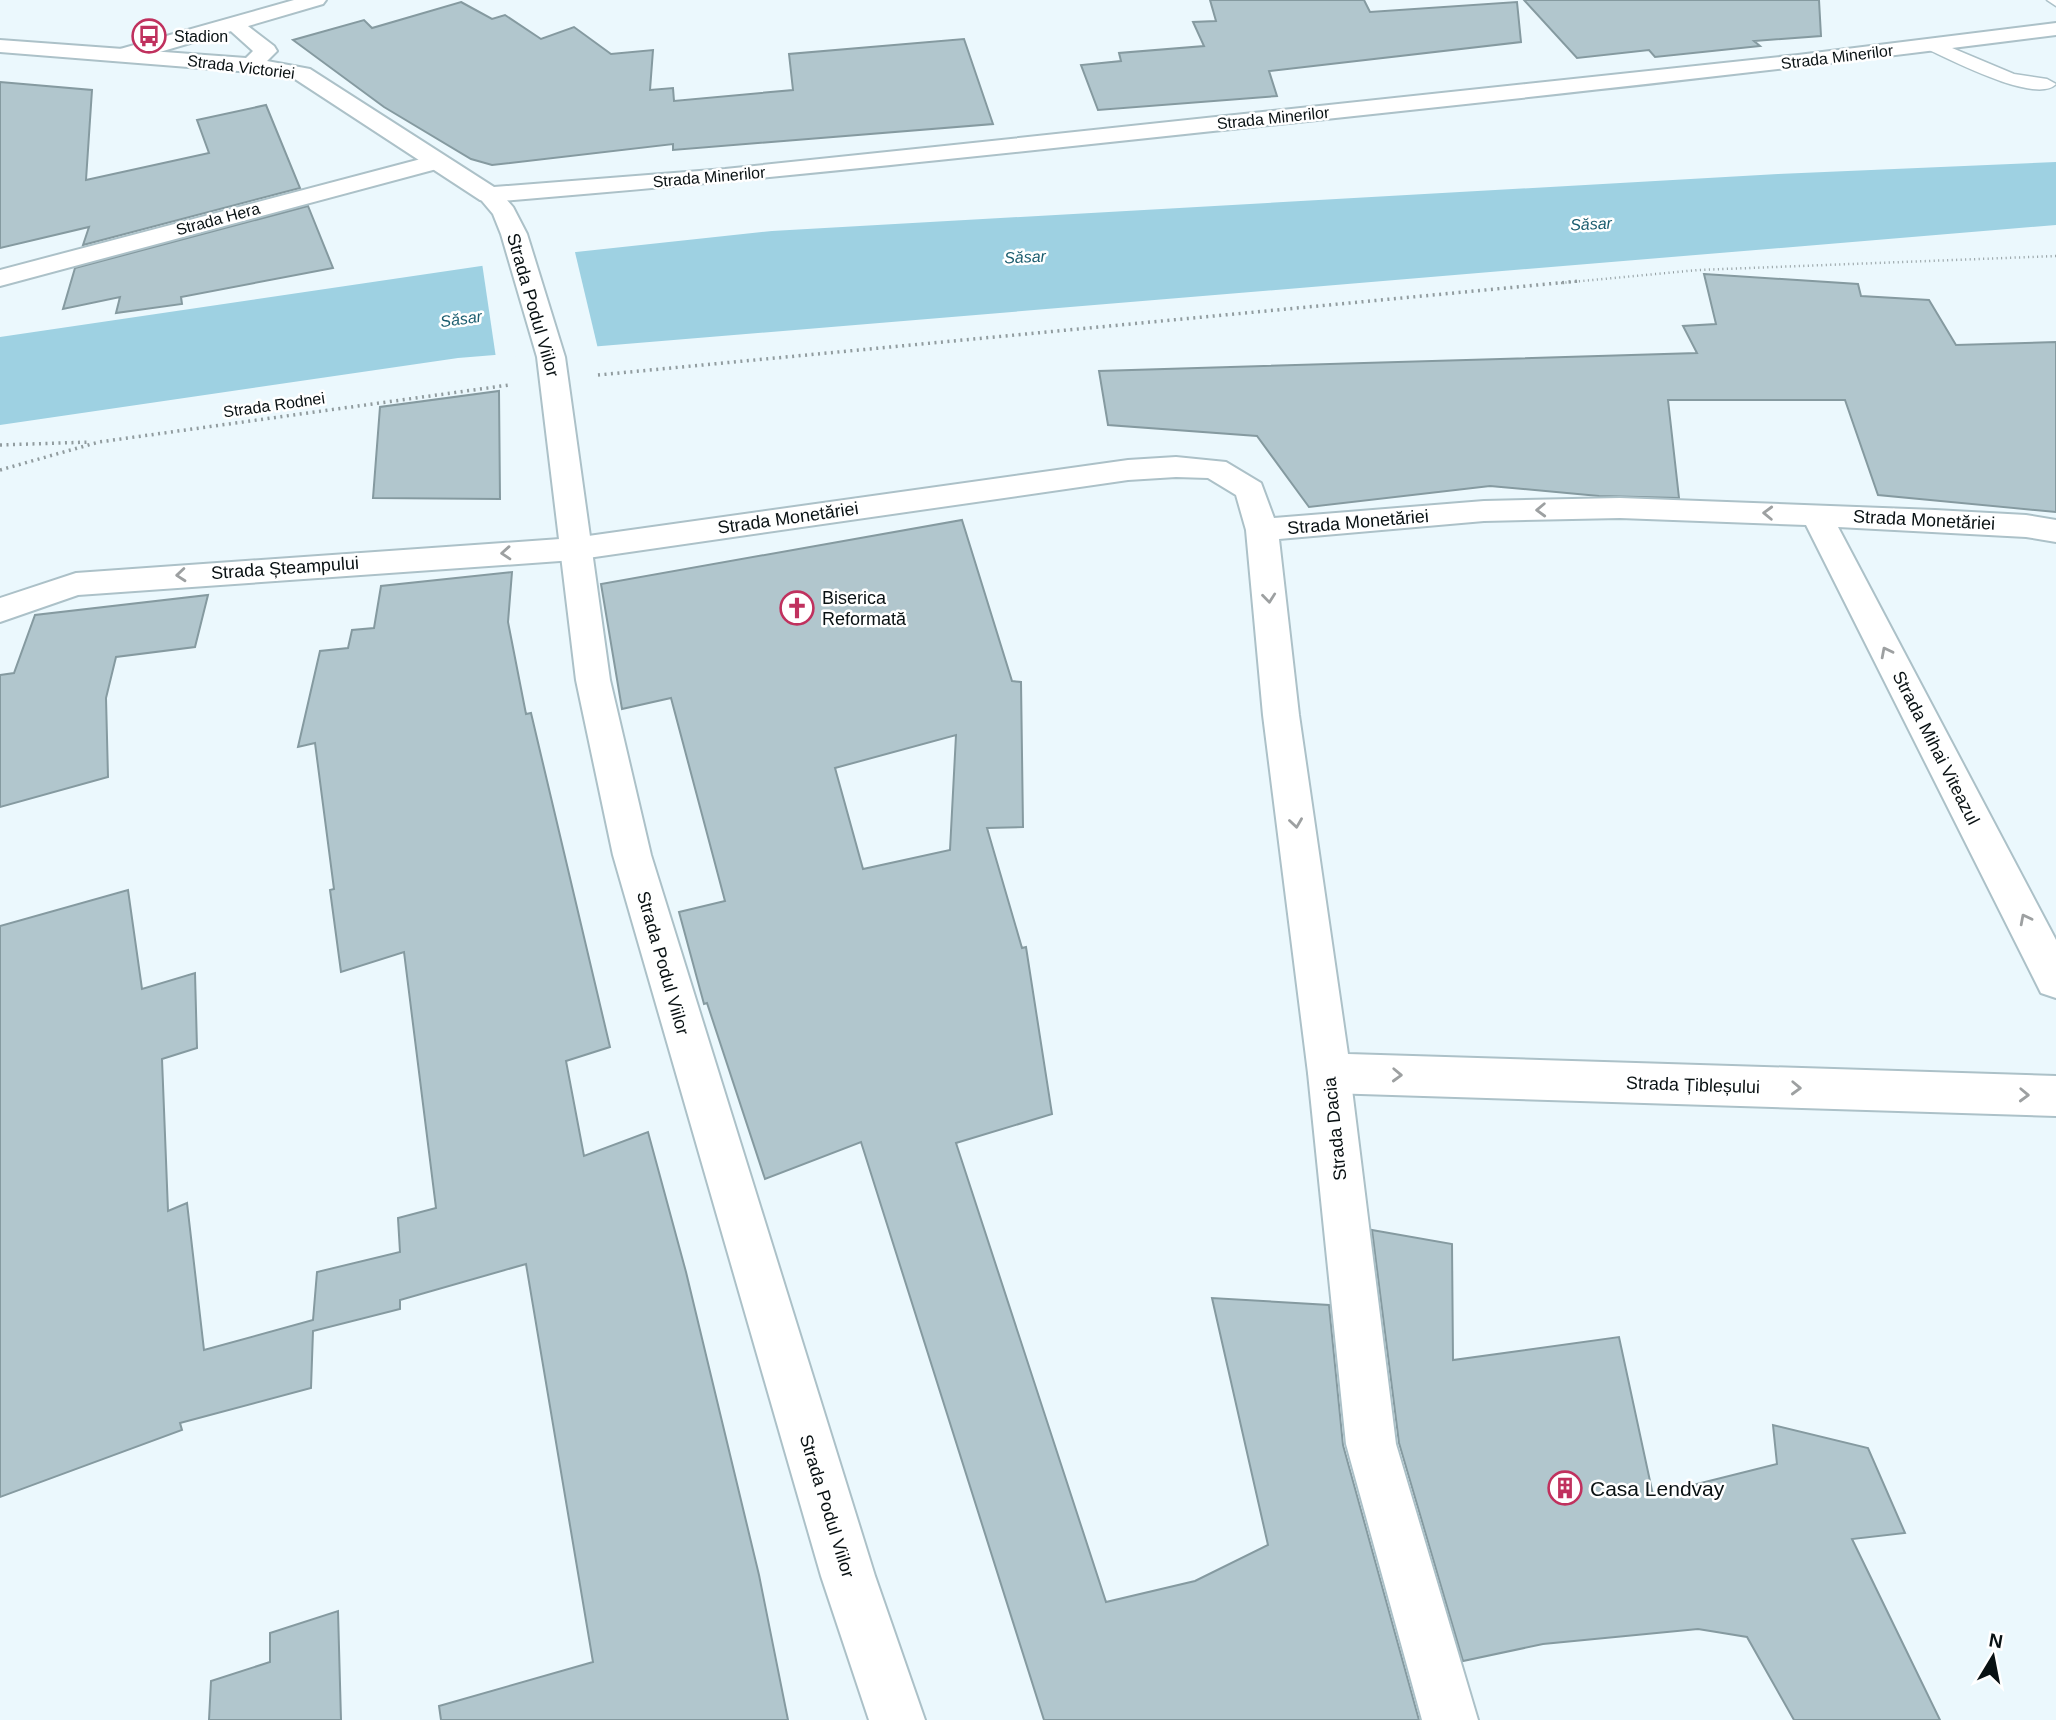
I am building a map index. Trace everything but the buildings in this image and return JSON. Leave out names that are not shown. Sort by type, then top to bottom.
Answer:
[{"type":"main road","points":[[121,56],[316,0]]},
{"type":"main road","points":[[233,24],[266,51],[251,65]]},
{"type":"main road","name":"Strada Minerilor","points":[[489,195],[817,167],[1798,62],[2056,29]]},
{"type":"main road","name":"Strada Victoriei","points":[[0,46],[251,65],[302,74],[489,195]]},
{"type":"main road","name":"Strada Hera","points":[[0,278],[191,225],[436,162]]},
{"type":"main road","name":"Strada Podul Viilor","points":[[489,195],[504,212],[514,234],[553,368],[563,433],[574,549],[593,680],[632,855],[840,1550],[897,1720]]},
{"type":"main road","name":"Strada Monetăriei","points":[[574,549],[1128,470],[1176,467],[1215,469],[1250,490],[1262,530],[1511,510],[1620,508],[1935,520],[2056,531]]},
{"type":"main road","name":"Strada Mihai Viteazul","points":[[1816,515],[2056,980]]},
{"type":"main road","name":"Strada Dacia","points":[[1262,530],[1281,715],[1329,1073],[1371,1444],[1450,1720]]},
{"type":"main road","name":"Strada Șteampului","points":[[0,610],[76,584],[574,549]]},
{"type":"main road","name":"Strada Țibleșului","points":[[1329,1073],[2056,1096]]},
{"type":"lane","points":[[1933,46],[2010,79],[2047,84]]},
{"type":"path","name":"Strada Rodnei","points":[[0,470],[99,442],[553,368],[1699,270],[2056,256]]},
{"type":"path","points":[[0,446],[99,442]]},
{"type":"water","name":"Săsar","points":[[2056,162],[2056,225],[458,358],[0,425],[0,337],[576,252],[772,231],[1778,174]]},
{"type":"pier","points":[[574,248],[598,349],[496,358],[482,263]]},
{"type":"place","name":"Stadion","points":[[149,36]]},
{"type":"place","name":"Biserica Reformată","points":[[797,608]]},
{"type":"place","name":"Casa Lendvay","points":[[1565,1488]]}]
